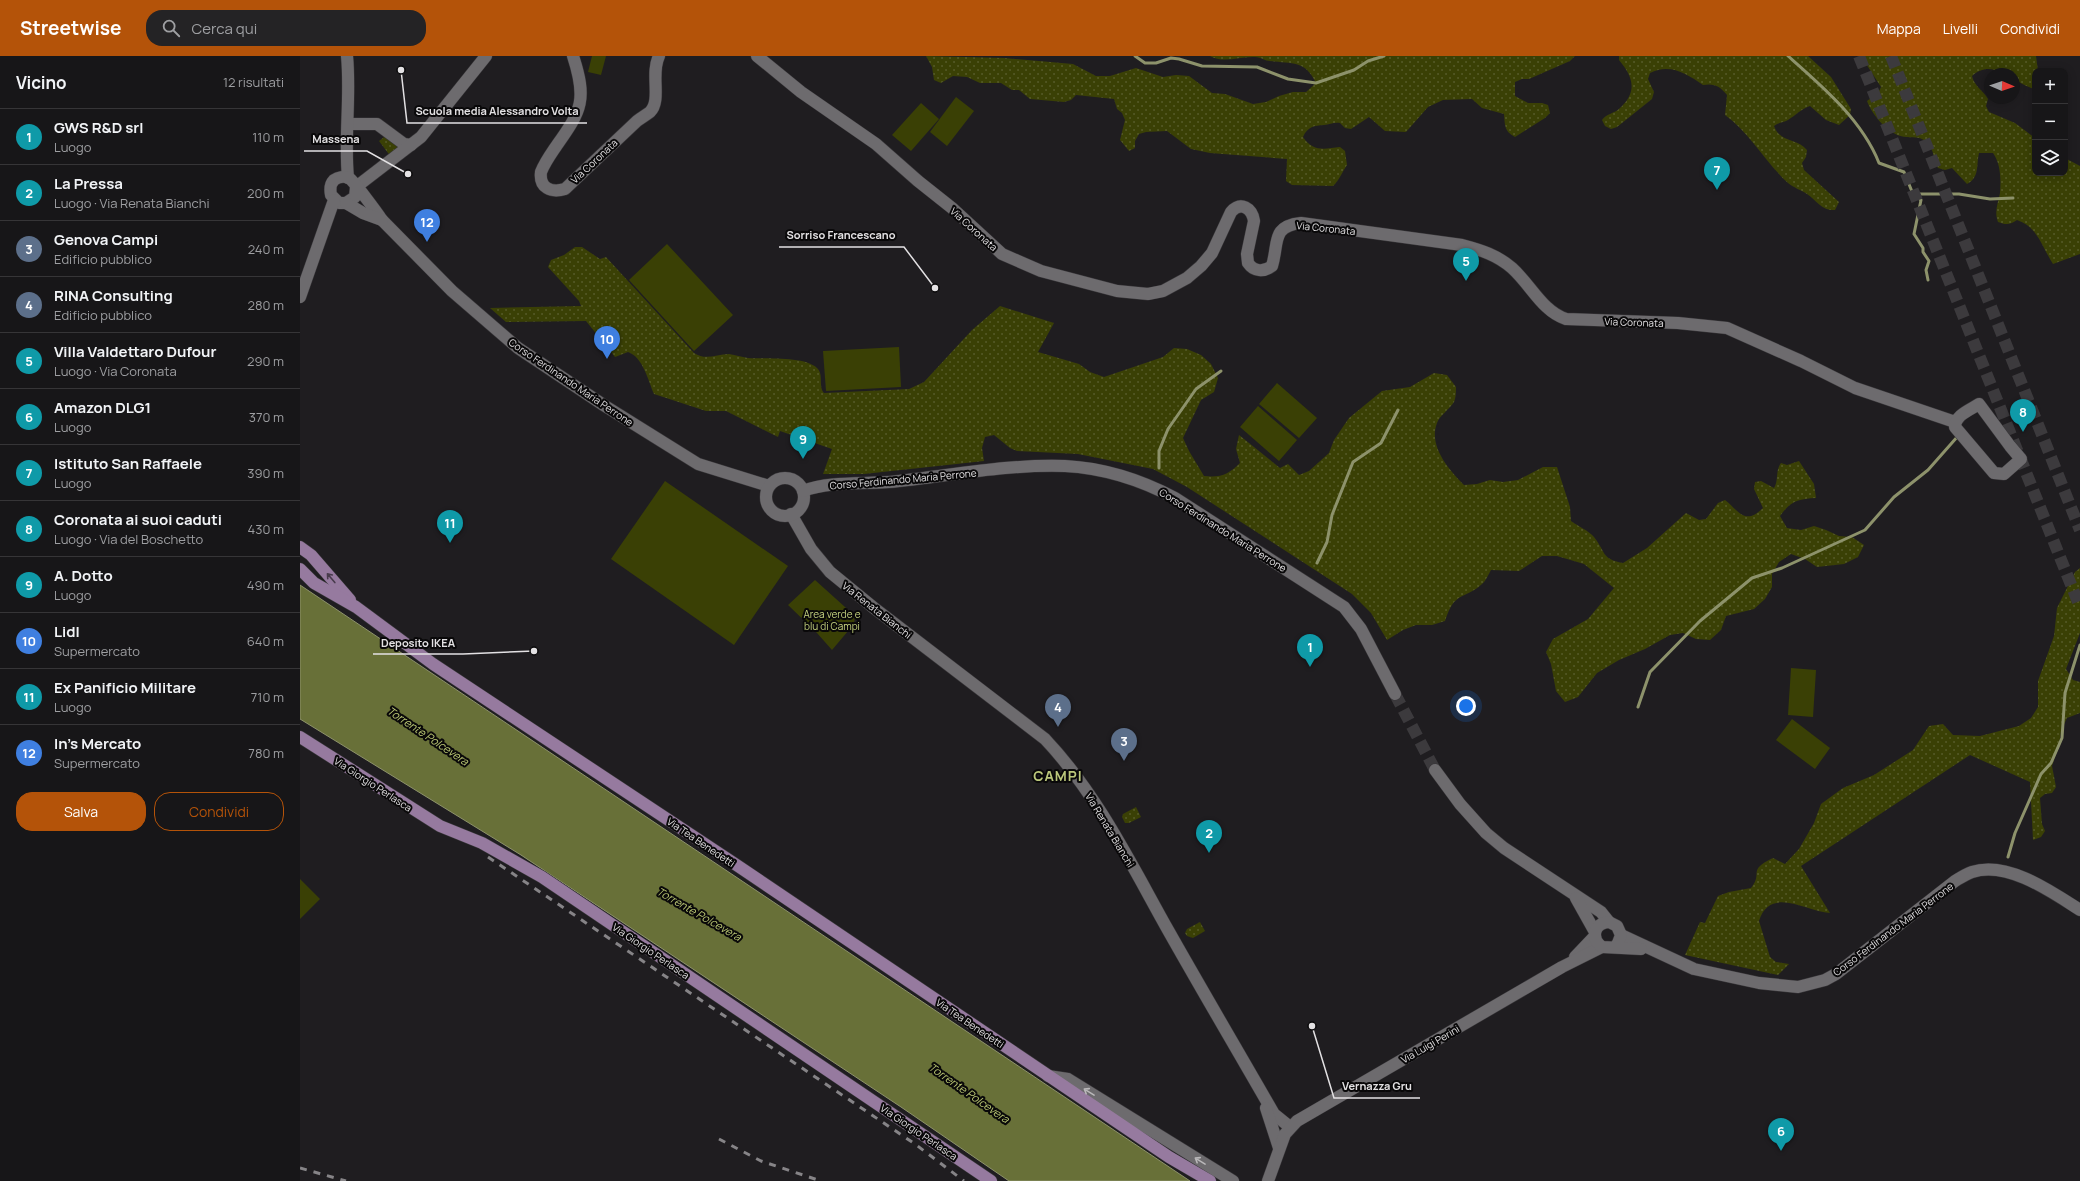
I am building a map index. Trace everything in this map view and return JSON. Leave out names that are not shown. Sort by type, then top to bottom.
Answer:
[{"type":"main road","points":[[300,547],[311,555],[356,607]]},
{"type":"main road","points":[[300,569],[314,583],[356,607]]},
{"type":"main road","name":"Via Tea Benedetti","points":[[356,607],[433,664],[738,866],[1047,1076],[1169,1157],[1210,1181]]},
{"type":"main road","name":"Via Giorgio Perlasca","points":[[300,737],[440,826],[482,843],[542,877],[991,1181]]},
{"type":"street","points":[[344,178],[349,124],[350,88],[347,56]]},
{"type":"street","points":[[328,218],[355,197],[356,187],[411,145],[428,130],[486,56]]},
{"type":"street","name":"Via Coronata","points":[[573,56],[580,82],[580,103],[574,120],[541,172],[541,182],[544,187],[550,190],[558,191],[565,188],[637,121],[650,112],[656,101],[654,74],[659,56]]},
{"type":"street","name":"Via Coronata","points":[[757,56],[801,92],[876,144],[914,178],[957,212],[1002,254],[1041,271],[1117,291],[1148,294],[1163,291],[1187,278],[1201,266],[1212,253],[1231,212],[1234,208],[1241,206],[1249,209],[1253,216],[1254,221],[1247,254],[1248,263],[1254,269],[1259,271],[1268,269],[1272,266],[1278,234],[1286,226],[1293,224],[1301,223],[1462,245],[1485,251],[1508,265],[1550,311],[1566,319],[1678,323],[1727,328],[1801,361],[1855,388],[1955,422]]},
{"type":"street","points":[[349,124],[377,124],[404,144],[411,145]]},
{"type":"street","points":[[346,203],[339,203],[334,200],[331,195],[331,184],[344,178],[353,181],[356,187],[380,216]]},
{"type":"street","points":[[300,297],[334,200]]},
{"type":"street","name":"Corso Ferdinando Maria Perrone","points":[[346,203],[363,213],[380,216],[452,291],[518,348],[611,410],[698,464],[769,486]]},
{"type":"street","points":[[1980,404],[2021,459],[2004,474],[1994,473],[1988,468],[1955,427],[1955,422],[1958,418],[1980,404]]},
{"type":"street","name":"Corso Ferdinando Maria Perrone","points":[[803,491],[838,484],[894,482],[942,475],[1032,467],[1065,466],[1095,470],[1150,485],[1175,498],[1344,607],[1361,629],[1395,694]]},
{"type":"street","points":[[787,478],[799,484],[803,491],[804,496],[800,507],[791,514],[778,514],[768,506],[766,493],[773,481],[787,478]]},
{"type":"street","name":"Via Renata Bianchi","points":[[791,514],[811,549],[830,572],[880,613],[1045,739],[1057,751],[1082,785],[1117,838],[1274,1114],[1290,1127]]},
{"type":"street","name":"Corso Ferdinando Maria Perrone","points":[[1435,770],[1450,792],[1486,833],[1504,848],[1601,912],[1609,922],[1617,926],[1621,935],[1694,969],[1759,983],[1798,987],[1825,980],[1836,974],[1955,881],[1972,872],[2001,870],[2030,881],[2080,910]]},
{"type":"street","name":"Corso Ferdinando Maria Perrone","points":[[1575,896],[1595,934],[1596,940],[1602,947],[1615,946],[1654,951]]},
{"type":"street","points":[[1595,934],[1600,924],[1609,922]]},
{"type":"street","name":"Via Luigi Perini","points":[[1571,963],[1595,934]]},
{"type":"street","points":[[1615,946],[1621,935]]},
{"type":"street","name":"Via Luigi Perini","points":[[1290,1127],[1571,963],[1602,947]]},
{"type":"street","name":"Via Tea Benedetti","points":[[1047,1076],[1068,1079],[1233,1181]]},
{"type":"street","points":[[1264,1097],[1275,1158],[1274,1181]]},
{"type":"street","points":[[1260,1181],[1275,1158],[1290,1127]]},
{"type":"street","points":[[1268,1181],[1275,1158]]},
{"type":"green space","points":[[592,56],[606,56],[601,75],[588,72]]},
{"type":"green space","points":[[926,56],[1004,58],[1073,64],[1096,76],[1110,76],[1136,68],[1163,77],[1176,75],[1189,76],[1212,93],[1225,94],[1253,104],[1266,102],[1293,92],[1306,92],[1316,83],[1307,70],[1298,64],[1268,61],[1257,57],[1226,60],[1210,56],[1575,56],[1570,61],[1529,79],[1522,79],[1515,82],[1515,96],[1528,103],[1542,103],[1548,105],[1550,113],[1545,118],[1515,137],[1507,130],[1504,114],[1482,108],[1472,99],[1443,100],[1428,107],[1406,132],[1385,131],[1369,117],[1351,129],[1345,128],[1340,123],[1312,127],[1303,137],[1311,145],[1324,149],[1340,147],[1345,151],[1347,165],[1333,186],[1292,185],[1286,181],[1287,159],[1210,153],[1191,149],[1167,131],[1146,132],[1139,134],[1135,141],[1135,148],[1129,151],[1120,140],[1125,120],[1122,113],[1117,109],[1114,99],[1076,95],[1071,100],[1064,102],[1030,99],[1019,90],[1012,90],[1001,83],[980,83],[967,77],[953,76],[941,83],[934,80],[932,67]]},
{"type":"green space","points":[[1619,56],[1808,56],[1831,77],[1851,109],[1850,115],[1839,125],[1826,120],[1810,106],[1801,110],[1788,120],[1774,126],[1784,138],[1803,146],[1807,150],[1806,157],[1802,163],[1804,170],[1839,202],[1835,210],[1830,210],[1823,207],[1807,194],[1790,185],[1780,175],[1742,130],[1725,115],[1727,95],[1722,89],[1710,84],[1703,85],[1678,71],[1664,69],[1650,73],[1648,79],[1654,92],[1652,99],[1617,127],[1611,129],[1605,126],[1602,120],[1626,102],[1631,90],[1632,84],[1628,72],[1619,60]]},
{"type":"green space","points":[[1861,56],[2036,56],[2038,68],[2032,68],[2032,88],[2020,82],[2020,68],[1984,68],[1984,70],[1972,76],[1975,83],[1984,93],[1984,104],[1987,104],[1989,112],[2015,123],[2032,136],[2032,176],[2068,176],[2068,160],[2080,166],[2080,254],[2053,264],[2039,238],[2030,227],[2017,220],[2008,224],[1998,222],[1996,211],[2000,193],[2000,178],[1998,162],[1993,153],[1979,153],[1976,175],[1967,184],[1952,168],[1945,170],[1938,168],[1933,152],[1925,141],[1894,133],[1877,119],[1867,101],[1878,93],[1881,87]]},
{"type":"green space","points":[[956,97],[974,111],[947,146],[930,132]]},
{"type":"green space","points":[[921,103],[939,119],[911,151],[892,135]]},
{"type":"green space","points":[[388,134],[403,148],[391,157],[379,141]]},
{"type":"green space","points":[[667,244],[733,315],[694,351],[629,280]]},
{"type":"green space","points":[[575,247],[582,247],[600,259],[606,257],[694,353],[703,357],[729,354],[748,358],[794,360],[811,364],[817,368],[820,373],[821,387],[824,393],[909,389],[924,382],[972,330],[1000,306],[1054,323],[1038,352],[1079,364],[1090,372],[1104,377],[1163,357],[1174,348],[1187,349],[1201,355],[1211,364],[1218,378],[1214,392],[1201,400],[1183,438],[1204,476],[1220,476],[1232,470],[1240,463],[1236,449],[1239,435],[1280,468],[1288,464],[1299,475],[1309,471],[1329,453],[1334,440],[1349,418],[1382,391],[1410,387],[1434,373],[1447,375],[1456,387],[1456,397],[1454,402],[1438,420],[1435,440],[1446,465],[1458,479],[1464,485],[1477,484],[1490,480],[1503,482],[1518,480],[1543,467],[1557,467],[1570,507],[1571,521],[1592,535],[1607,557],[1616,561],[1623,563],[1647,548],[1686,513],[1699,520],[1706,519],[1718,503],[1725,500],[1742,515],[1751,516],[1757,513],[1763,508],[1754,489],[1755,482],[1761,481],[1774,488],[1778,469],[1781,463],[1787,465],[1799,461],[1814,484],[1816,498],[1799,500],[1788,507],[1780,516],[1787,528],[1801,530],[1814,526],[1839,536],[1852,537],[1864,545],[1858,557],[1844,564],[1817,567],[1805,559],[1791,554],[1779,562],[1772,574],[1772,587],[1765,599],[1754,609],[1726,616],[1721,630],[1710,640],[1696,639],[1683,633],[1670,635],[1645,649],[1619,660],[1597,673],[1578,697],[1565,702],[1556,691],[1551,664],[1546,652],[1553,639],[1588,619],[1614,588],[1584,564],[1557,556],[1542,556],[1519,571],[1491,570],[1486,580],[1482,584],[1470,593],[1456,600],[1452,605],[1445,621],[1432,625],[1416,625],[1403,630],[1387,640],[1371,613],[1352,594],[1187,487],[1153,469],[1078,454],[1017,451],[1010,448],[994,435],[985,437],[982,448],[984,461],[864,474],[823,474],[832,449],[780,431],[778,437],[726,411],[706,411],[654,394],[638,359],[628,352],[615,357],[586,321],[506,322],[490,308],[581,306],[579,301],[548,267],[551,260],[564,255]]},
{"type":"green space","points":[[899,347],[901,387],[826,391],[823,351]]},
{"type":"green space","points":[[1277,383],[1317,418],[1299,438],[1259,404]]},
{"type":"green space","points":[[1258,406],[1297,440],[1279,461],[1240,427]]},
{"type":"green space","points":[[665,481],[788,566],[734,645],[611,559]]},
{"type":"green space","points":[[2080,568],[2080,633],[2066,669],[2073,680],[2080,682],[2080,713],[2067,718],[2061,731],[2059,745],[2052,766],[2056,787],[2052,793],[2045,794],[2040,798],[2042,824],[2045,831],[2041,837],[2033,840],[2030,782],[1970,755],[1801,866],[1830,913],[1780,902],[1771,904],[1764,910],[1759,921],[1770,957],[1776,962],[1789,964],[1778,975],[1685,955],[1700,922],[1705,923],[1718,896],[1729,892],[1751,888],[1755,883],[1760,866],[1773,858],[1785,864],[1799,849],[1814,823],[1821,804],[1843,788],[1874,775],[1913,750],[1929,726],[1943,724],[1953,735],[1980,736],[2019,726],[2031,718],[2038,707],[2038,681],[2054,636],[2057,608],[2075,572]]},
{"type":"green space","name":"Area verde e blu di Campi","points":[[815,580],[855,616],[854,624],[832,650],[788,605]]},
{"type":"green space","points":[[1791,668],[1816,670],[1813,717],[1788,715]]},
{"type":"green space","points":[[1792,719],[1830,748],[1815,769],[1776,740]]},
{"type":"green space","points":[[1136,807],[1141,817],[1129,823],[1125,823],[1122,817],[1123,814]]},
{"type":"green space","points":[[300,879],[320,899],[300,919]]},
{"type":"green space","points":[[1200,922],[1205,931],[1193,938],[1187,936],[1185,933],[1187,929]]},
{"type":"water","name":"Torrente Polcevera","points":[[300,585],[1190,1181],[1009,1181],[901,1107],[521,855],[300,719]]},
{"type":"waterway","points":[[1135,56],[1145,63],[1156,63],[1171,58],[1202,66],[1257,67],[1288,79],[1316,83],[1354,70],[1368,61],[1384,56]]},
{"type":"waterway","points":[[1788,56],[1814,79],[1852,118],[1872,147],[1879,163],[1904,172],[1913,194],[1921,200],[1914,234],[1929,261],[1926,270],[1928,280]]},
{"type":"waterway","points":[[1913,194],[1959,194],[1990,199],[2013,198]]},
{"type":"waterway","points":[[1159,468],[1159,451],[1168,429],[1196,389],[1221,371]]},
{"type":"waterway","points":[[1317,563],[1327,542],[1332,515],[1353,462],[1381,443],[1398,410]]},
{"type":"waterway","points":[[1638,707],[1650,672],[1700,621],[1752,578],[1782,568],[1865,530],[1894,497],[1928,470],[1958,436]]},
{"type":"waterway","points":[[2008,857],[2015,833],[2041,774],[2051,763],[2062,738],[2065,693],[2080,645]]},
{"type":"tunnel","points":[[1859,56],[2080,607]]},
{"type":"tunnel","points":[[1891,56],[2080,530]]},
{"type":"tunnel","points":[[1395,694],[1435,770]]},
{"type":"railway","points":[[488,857],[915,1144],[964,1181]]},
{"type":"railway","points":[[719,1139],[761,1161],[821,1181]]},
{"type":"railway","points":[[300,1168],[346,1181]]},
{"type":"place","name":"Scuola media Alessandro Volta","points":[[401,70]]},
{"type":"place","name":"Massena","points":[[408,174]]},
{"type":"place","name":"Istituto San Raffaele","points":[[1717,190]]},
{"type":"place","name":"In's Mercato","points":[[427,242]]},
{"type":"place","name":"Villa Valdettaro Dufour","points":[[1466,281]]},
{"type":"place","name":"Sorriso Francescano","points":[[935,288]]},
{"type":"place","name":"Lidl","points":[[607,359]]},
{"type":"place","name":"Coronata ai suoi caduti","points":[[2023,432]]},
{"type":"place","name":"A. Dotto","points":[[803,459]]},
{"type":"place","name":"Ex Panificio Militare","points":[[450,543]]},
{"type":"place","name":"Deposito IKEA","points":[[534,651]]},
{"type":"place","name":"GWS R&D srl","points":[[1310,667]]},
{"type":"place","name":"RINA Consulting","points":[[1058,727]]},
{"type":"place","name":"Genova Campi","points":[[1124,761]]},
{"type":"place","name":"La Pressa","points":[[1209,853]]},
{"type":"place","name":"Vernazza Gru","points":[[1312,1026]]},
{"type":"place","name":"Amazon DLG1","points":[[1781,1151]]},
{"type":"district","name":"CAMPI","points":[[1058,776]]}]
